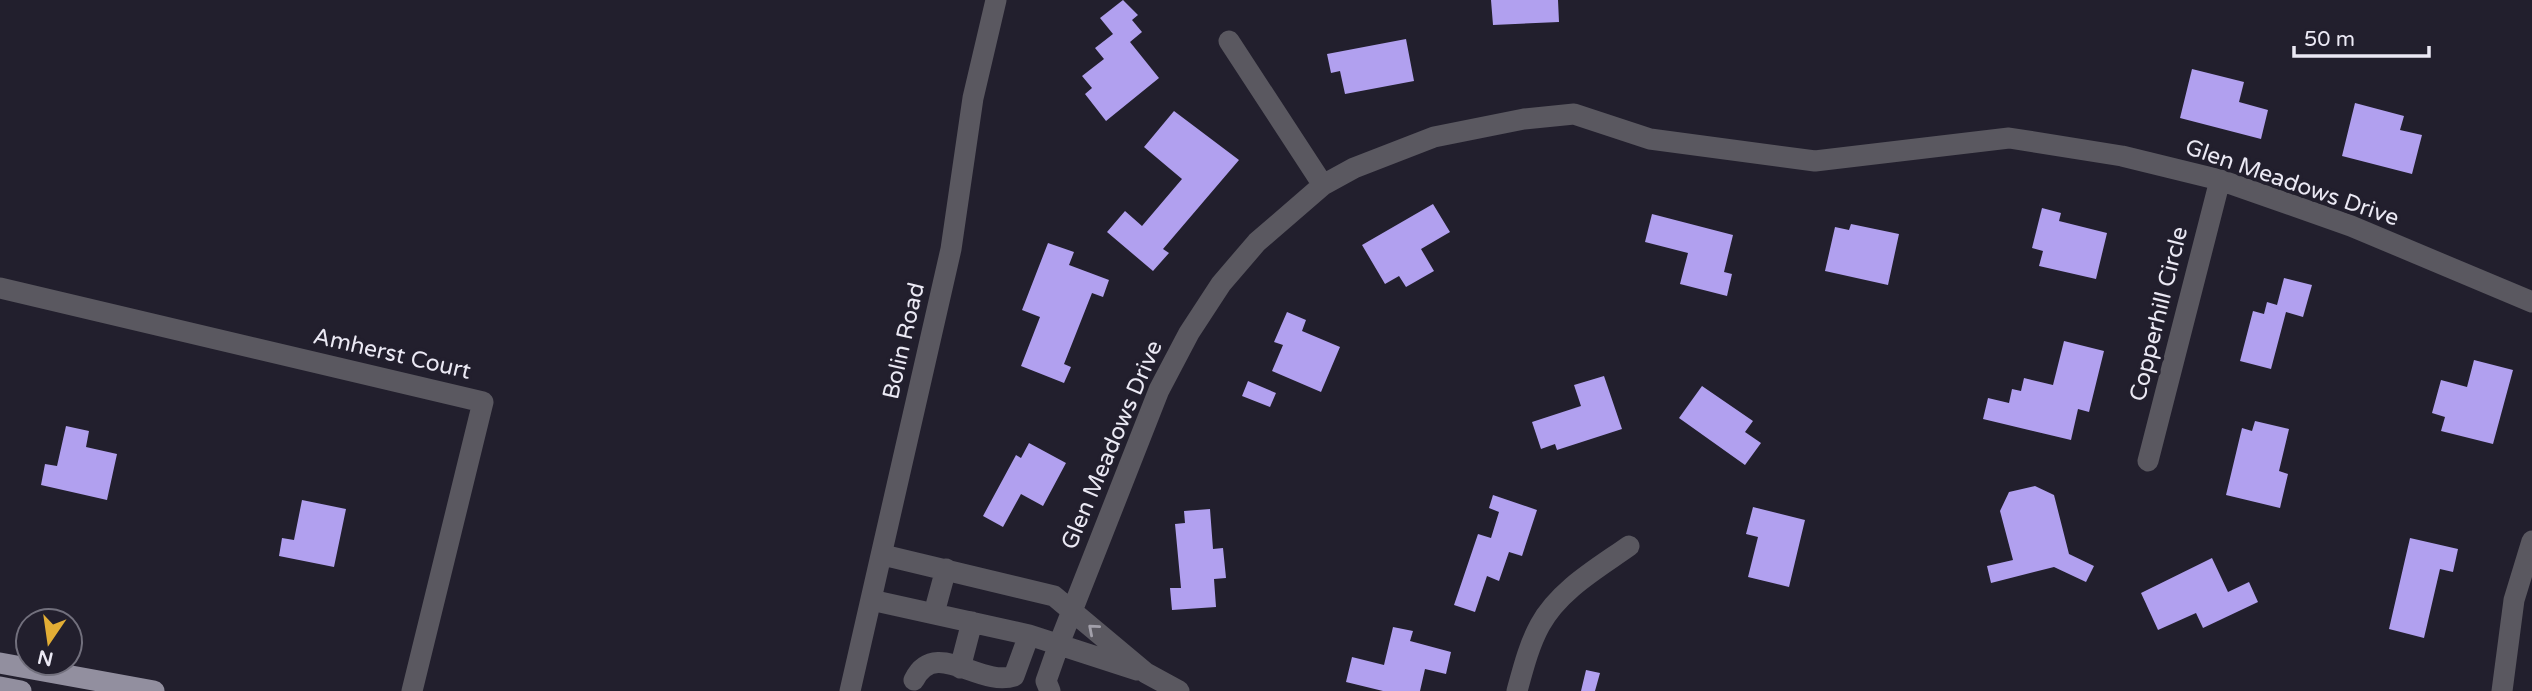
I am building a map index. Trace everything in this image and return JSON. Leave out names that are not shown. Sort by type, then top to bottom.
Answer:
[{"type":"main road","points":[[0,663],[154,691]]},
{"type":"main road","points":[[0,687],[21,691]]},
{"type":"street","name":"Bolin Road","points":[[850,691],[951,249],[973,98],[996,0]]},
{"type":"street","points":[[1228,41],[1323,185]]},
{"type":"street","name":"Glen Meadows Drive","points":[[1050,691],[1046,681],[1059,643],[1145,422],[1189,333],[1238,262],[1323,185],[1354,168],[1434,137],[1524,119],[1574,114],[1650,139],[1815,162],[2009,138],[2122,156],[2220,180],[2351,226],[2532,302]]},
{"type":"street","name":"Copperhill Circle","points":[[2148,461],[2220,180]]},
{"type":"street","name":"Amherst Court","points":[[0,288],[483,402],[412,691]]},
{"type":"street","points":[[2502,691],[2514,600],[2532,541]]},
{"type":"street","points":[[1517,691],[1529,651],[1550,609],[1587,575],[1629,546]]},
{"type":"street","points":[[883,555],[1054,596],[1141,682]]},
{"type":"street","points":[[934,613],[946,569]]},
{"type":"street","points":[[871,600],[1059,643],[1141,682],[1179,691]]},
{"type":"street","points":[[960,668],[972,622]]},
{"type":"street","points":[[914,680],[925,664],[940,660],[1003,680],[1014,676],[1029,635]]},
{"type":"building","points":[[1123,0],[1138,15],[1132,20],[1142,32],[1130,42],[1159,78],[1106,121],[1085,94],[1092,88],[1082,76],[1104,59],[1095,48],[1113,34],[1100,18]]},
{"type":"building","points":[[1491,0],[1558,0],[1559,22],[1493,25]]},
{"type":"building","points":[[1406,39],[1414,81],[1345,94],[1340,71],[1331,73],[1327,54]]},
{"type":"building","points":[[2192,69],[2244,82],[2239,102],[2268,110],[2261,139],[2180,118]]},
{"type":"building","points":[[2355,103],[2404,116],[2400,130],[2422,135],[2412,174],[2342,156]]},
{"type":"building","points":[[1174,111],[1239,160],[1163,249],[1169,253],[1153,271],[1107,232],[1125,211],[1142,226],[1182,179],[1144,147]]},
{"type":"building","points":[[1433,204],[1450,232],[1421,249],[1434,271],[1406,287],[1399,276],[1385,284],[1362,245]]},
{"type":"building","points":[[2042,208],[2061,213],[2059,221],[2107,233],[2096,279],[2039,266],[2043,251],[2032,248]]},
{"type":"building","points":[[1652,214],[1733,235],[1724,272],[1732,274],[1727,296],[1680,284],[1688,253],[1645,242]]},
{"type":"building","points":[[1851,224],[1899,234],[1888,285],[1825,271],[1835,227],[1849,230]]},
{"type":"building","points":[[1048,243],[1074,252],[1069,265],[1109,280],[1103,297],[1092,293],[1064,364],[1071,367],[1064,383],[1021,366],[1040,317],[1022,310]]},
{"type":"building","points":[[2284,278],[2312,285],[2303,317],[2286,312],[2271,369],[2240,361],[2253,311],[2264,314],[2267,302],[2277,305]]},
{"type":"building","points":[[1287,312],[1306,320],[1302,331],[1340,347],[1321,392],[1272,371],[1283,345],[1274,342]]},
{"type":"building","points":[[2064,341],[2104,351],[2089,412],[2078,409],[2071,440],[1983,419],[1988,398],[2009,403],[2012,389],[2021,391],[2024,378],[2053,385]]},
{"type":"building","points":[[2474,360],[2513,370],[2493,444],[2441,431],[2445,417],[2432,413],[2441,380],[2467,387]]},
{"type":"building","points":[[1604,376],[1622,429],[1557,450],[1555,444],[1541,449],[1532,422],[1581,406],[1574,385]]},
{"type":"building","points":[[1248,381],[1276,393],[1270,407],[1242,396]]},
{"type":"building","points":[[1702,386],[1753,421],[1745,432],[1761,443],[1745,465],[1679,418]]},
{"type":"building","points":[[2255,421],[2289,429],[2279,471],[2288,474],[2280,508],[2226,495],[2242,428],[2252,431]]},
{"type":"building","points":[[66,426],[89,431],[86,447],[117,454],[107,500],[41,485],[45,464],[57,466]]},
{"type":"building","points":[[1029,443],[1066,463],[1043,506],[1021,494],[1003,527],[983,516],[1016,455],[1021,458]]},
{"type":"building","points":[[2035,486],[2054,495],[2069,554],[2094,566],[2086,582],[2054,567],[1991,583],[1987,566],[2013,560],[2000,511],[2009,492]]},
{"type":"building","points":[[1493,495],[1537,510],[1522,556],[1509,552],[1499,581],[1487,576],[1475,612],[1454,605],[1478,534],[1491,538],[1499,512],[1489,508]]},
{"type":"building","points":[[302,500],[346,509],[334,567],[279,556],[282,538],[294,540]]},
{"type":"building","points":[[1753,507],[1805,520],[1789,587],[1748,577],[1758,537],[1746,534]]},
{"type":"building","points":[[1210,509],[1213,549],[1223,548],[1226,578],[1214,579],[1216,607],[1172,610],[1170,588],[1181,588],[1175,524],[1185,523],[1184,511]]},
{"type":"building","points":[[2410,538],[2458,549],[2453,572],[2440,569],[2424,638],[2389,629]]},
{"type":"building","points":[[2212,558],[2228,592],[2249,582],[2258,602],[2203,628],[2196,613],[2158,630],[2141,593]]},
{"type":"building","points":[[1393,627],[1413,631],[1410,641],[1451,652],[1446,674],[1425,669],[1420,691],[1383,691],[1346,682],[1352,657],[1384,665]]},
{"type":"building","points":[[1586,670],[1600,673],[1595,691],[1581,691]]}]
